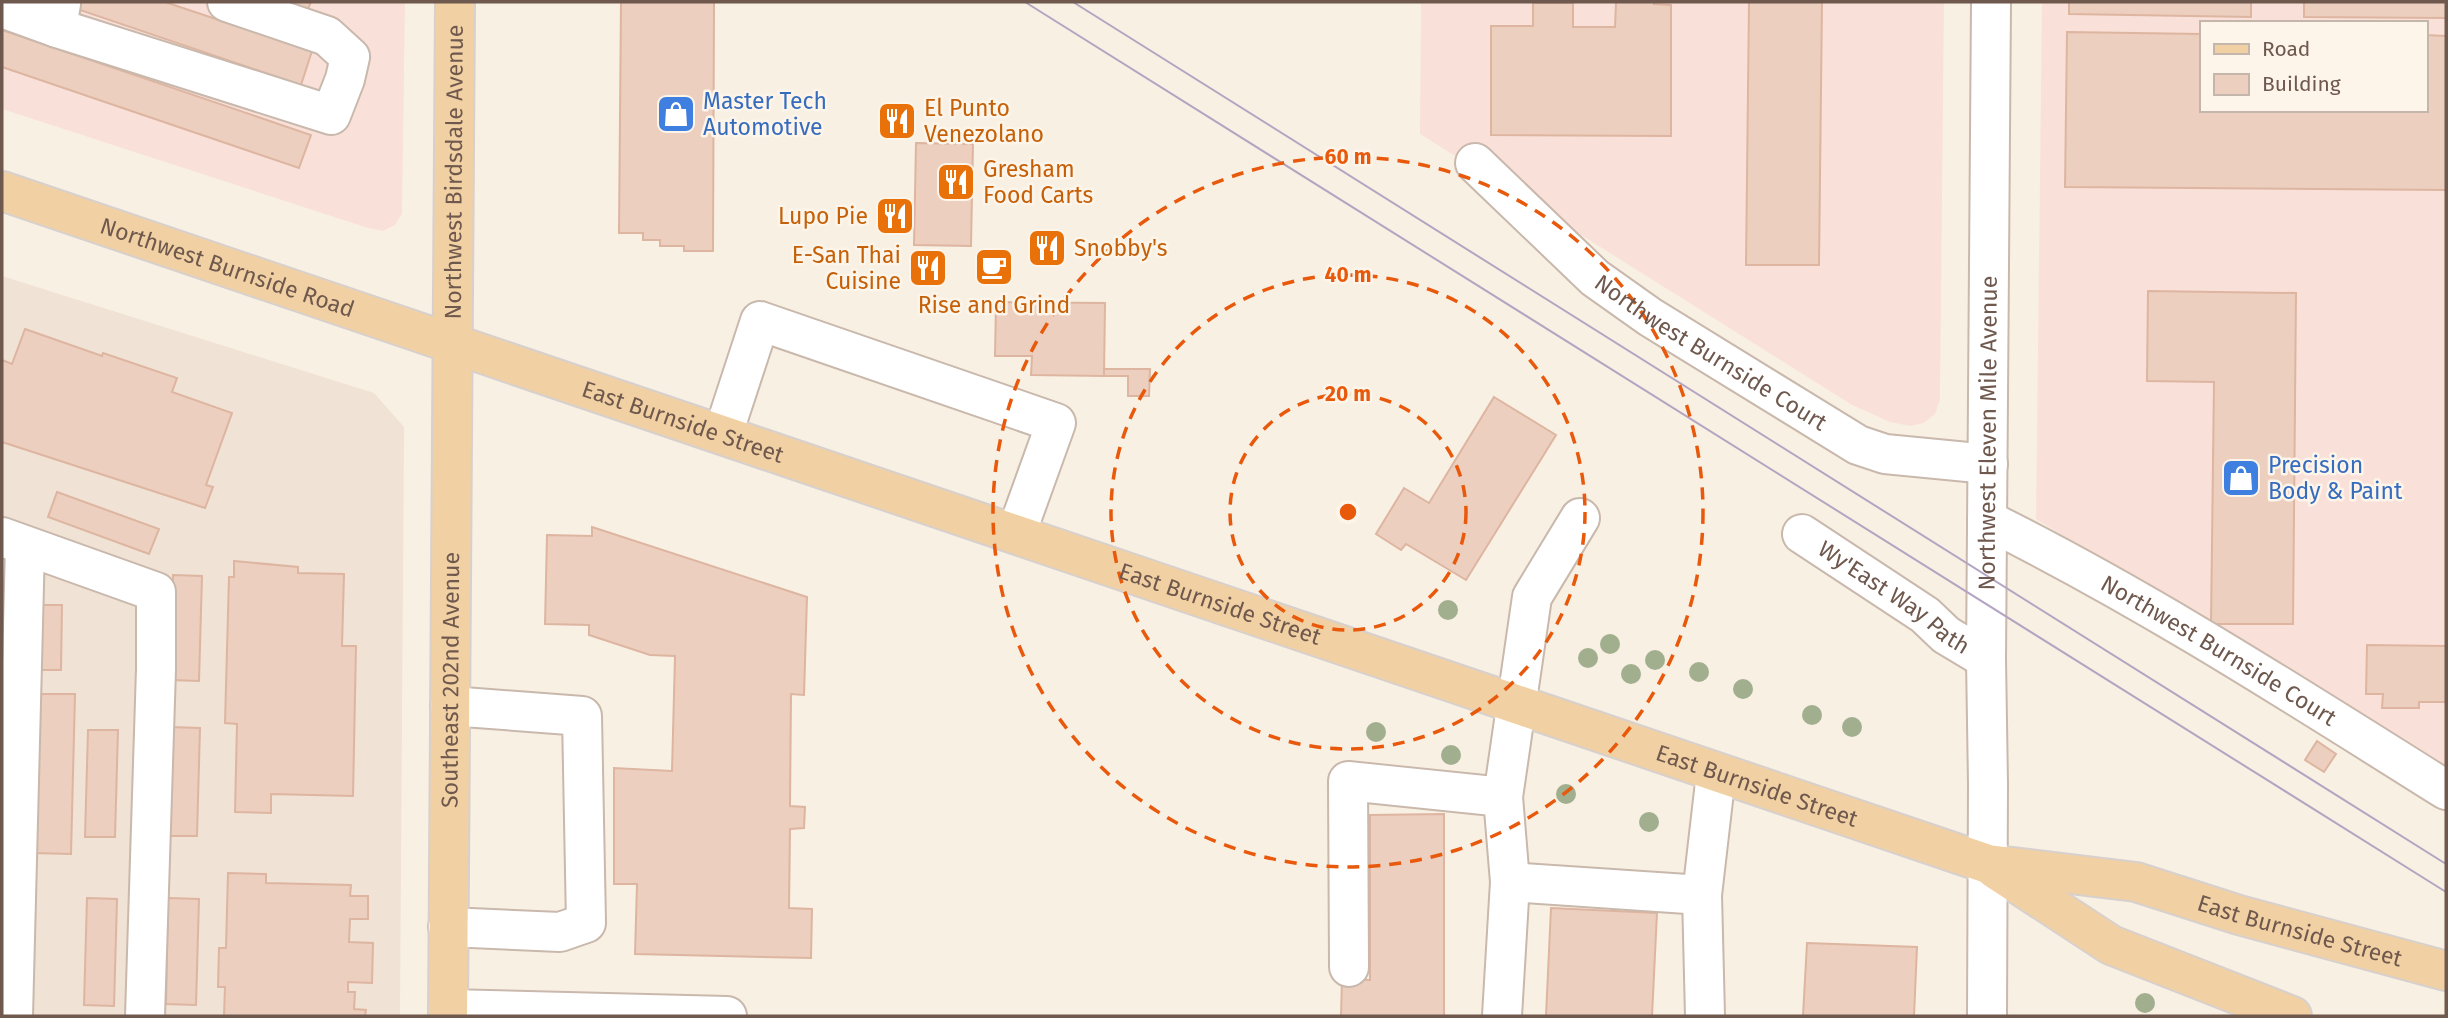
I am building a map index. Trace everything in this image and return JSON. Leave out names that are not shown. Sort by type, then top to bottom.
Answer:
[{"type":"main road","name":"Northwest Birdsdale Avenue","points":[[454,344],[455,2]]},
{"type":"main road","name":"Northwest Burnside Road","points":[[2,191],[454,344]]},
{"type":"main road","name":"East Burnside Street","points":[[454,344],[1988,864],[2136,882],[2253,919],[2446,971]]},
{"type":"main road","name":"Southeast 202nd Avenue","points":[[448,1013],[454,344]]},
{"type":"main road","name":"East Burnside Street","points":[[1988,864],[2111,945],[2292,1016]]},
{"type":"street","points":[[2,8],[59,15],[331,116],[350,57],[327,36],[227,2]]},
{"type":"street","name":"Northwest Eleven Mile Avenue","points":[[1987,1016],[1986,659],[1991,2]]},
{"type":"street","name":"Northwest Burnside Court","points":[[1475,163],[1595,278],[1650,317],[1858,445],[1885,454],[1988,464]]},
{"type":"street","points":[[723,435],[760,321],[1056,423],[1016,534]]},
{"type":"street","points":[[1502,1016],[1510,882],[1503,797],[1532,597],[1580,518]]},
{"type":"street","name":"Northwest Burnside Court","points":[[1987,520],[2134,599],[2446,790]]},
{"type":"street","name":"Wy'East Way Path","points":[[1802,534],[1925,615],[1946,635],[1986,659]]},
{"type":"street","points":[[12,1016],[14,542],[156,592],[145,1016]]},
{"type":"street","points":[[449,927],[560,932],[586,923],[582,716],[450,706]]},
{"type":"street","points":[[1705,1016],[1702,895],[1716,774]]},
{"type":"street","points":[[1349,967],[1348,780],[1503,797]]},
{"type":"street","points":[[1510,882],[1702,895]]},
{"type":"street","points":[[448,1013],[727,1016]]},
{"type":"shaded area","points":[[2,2],[405,2],[402,214],[395,225],[383,231],[368,228],[2,109]]},
{"type":"shaded area","points":[[1421,2],[1944,2],[1940,400],[1935,414],[1924,423],[1910,426],[1890,422],[1852,405],[1420,134]]},
{"type":"shaded area","points":[[2042,2],[2446,2],[2446,775],[2036,519]]},
{"type":"shaded area","points":[[2,276],[374,393],[404,427],[400,1016],[2,1016]]},
{"type":"building","points":[[80,2],[165,2],[312,51],[301,85],[77,9]]},
{"type":"building","points":[[287,2],[311,2],[308,9]]},
{"type":"building","points":[[621,2],[714,2],[713,251],[684,251],[684,246],[660,246],[660,240],[643,240],[643,233],[619,233]]},
{"type":"building","points":[[1616,2],[1671,5],[1671,136],[1491,135],[1491,26],[1533,26],[1533,3],[1573,3],[1573,27],[1615,27]]},
{"type":"building","points":[[1749,2],[1822,2],[1819,265],[1746,265]]},
{"type":"building","points":[[2069,2],[2251,2],[2251,17],[2069,14]]},
{"type":"building","points":[[2304,2],[2446,2],[2446,18],[2304,17]]},
{"type":"building","points":[[2,30],[311,135],[299,168],[2,67]]},
{"type":"building","points":[[2067,32],[2200,34],[2200,112],[2427,112],[2427,35],[2446,36],[2446,190],[2065,187]]},
{"type":"building","points":[[916,143],[973,144],[971,246],[914,245]]},
{"type":"building","points":[[2148,291],[2296,293],[2293,624],[2211,624],[2214,382],[2147,381]]},
{"type":"building","points":[[996,302],[1105,303],[1104,376],[1031,375],[1032,356],[995,356]]},
{"type":"building","points":[[25,329],[177,378],[172,392],[232,413],[206,485],[213,487],[205,508],[2,442],[2,360],[12,364]]},
{"type":"building","points":[[1104,369],[1150,369],[1149,396],[1128,396],[1128,376],[1104,376]]},
{"type":"building","points":[[1494,397],[1556,435],[1466,580],[1406,544],[1401,550],[1376,534],[1404,488],[1429,503]]},
{"type":"building","points":[[57,492],[159,529],[149,554],[48,517]]},
{"type":"building","points":[[592,527],[807,597],[804,695],[791,694],[790,806],[805,807],[804,828],[790,829],[789,908],[812,909],[811,958],[635,954],[637,884],[614,884],[614,768],[672,771],[675,656],[650,655],[589,635],[589,625],[545,624],[547,535],[592,536]]},
{"type":"building","points":[[234,561],[298,567],[298,573],[344,574],[342,646],[356,646],[353,796],[271,794],[271,813],[235,812],[237,724],[225,723],[229,577],[234,577]]},
{"type":"building","points":[[173,575],[202,576],[199,681],[171,680]]},
{"type":"building","points":[[36,605],[62,605],[61,670],[34,670]]},
{"type":"building","points":[[2367,645],[2446,646],[2446,702],[2419,702],[2419,708],[2382,708],[2383,694],[2366,694]]},
{"type":"building","points":[[37,694],[75,694],[71,854],[33,853]]},
{"type":"building","points":[[171,727],[200,728],[197,836],[168,836]]},
{"type":"building","points":[[88,730],[118,730],[115,837],[85,837]]},
{"type":"building","points":[[2317,741],[2336,754],[2324,772],[2305,760]]},
{"type":"building","points":[[1444,814],[1444,1016],[1341,1016],[1342,979],[1370,980],[1370,815]]},
{"type":"building","points":[[228,873],[266,874],[266,883],[351,885],[350,896],[368,896],[368,919],[350,919],[349,942],[373,943],[372,983],[348,982],[348,992],[355,992],[354,1009],[366,1010],[365,1016],[224,1016],[225,987],[218,987],[219,948],[226,948]]},
{"type":"building","points":[[87,898],[117,899],[114,1006],[84,1005]]},
{"type":"building","points":[[168,898],[199,899],[196,1005],[166,1004]]},
{"type":"building","points":[[1551,908],[1657,913],[1652,1016],[1546,1016]]},
{"type":"building","points":[[1807,943],[1917,947],[1914,1016],[1803,1016]]},
{"type":"tram line","points":[[1025,2],[2446,892]]},
{"type":"tram line","points":[[1073,2],[2446,864]]},
{"type":"place","name":"Master Tech Automotive","points":[[676,114]]},
{"type":"place","name":"El Punto Venezolano","points":[[897,121]]},
{"type":"place","name":"Gresham Food Carts","points":[[956,182]]},
{"type":"place","name":"Lupo Pie","points":[[895,216]]},
{"type":"place","name":"Snobby's","points":[[1047,248]]},
{"type":"place","name":"Rise and Grind","points":[[994,267]]},
{"type":"place","name":"E-San Thai Cuisine","points":[[928,268]]},
{"type":"place","name":"Precision Body & Paint","points":[[2241,478]]}]
